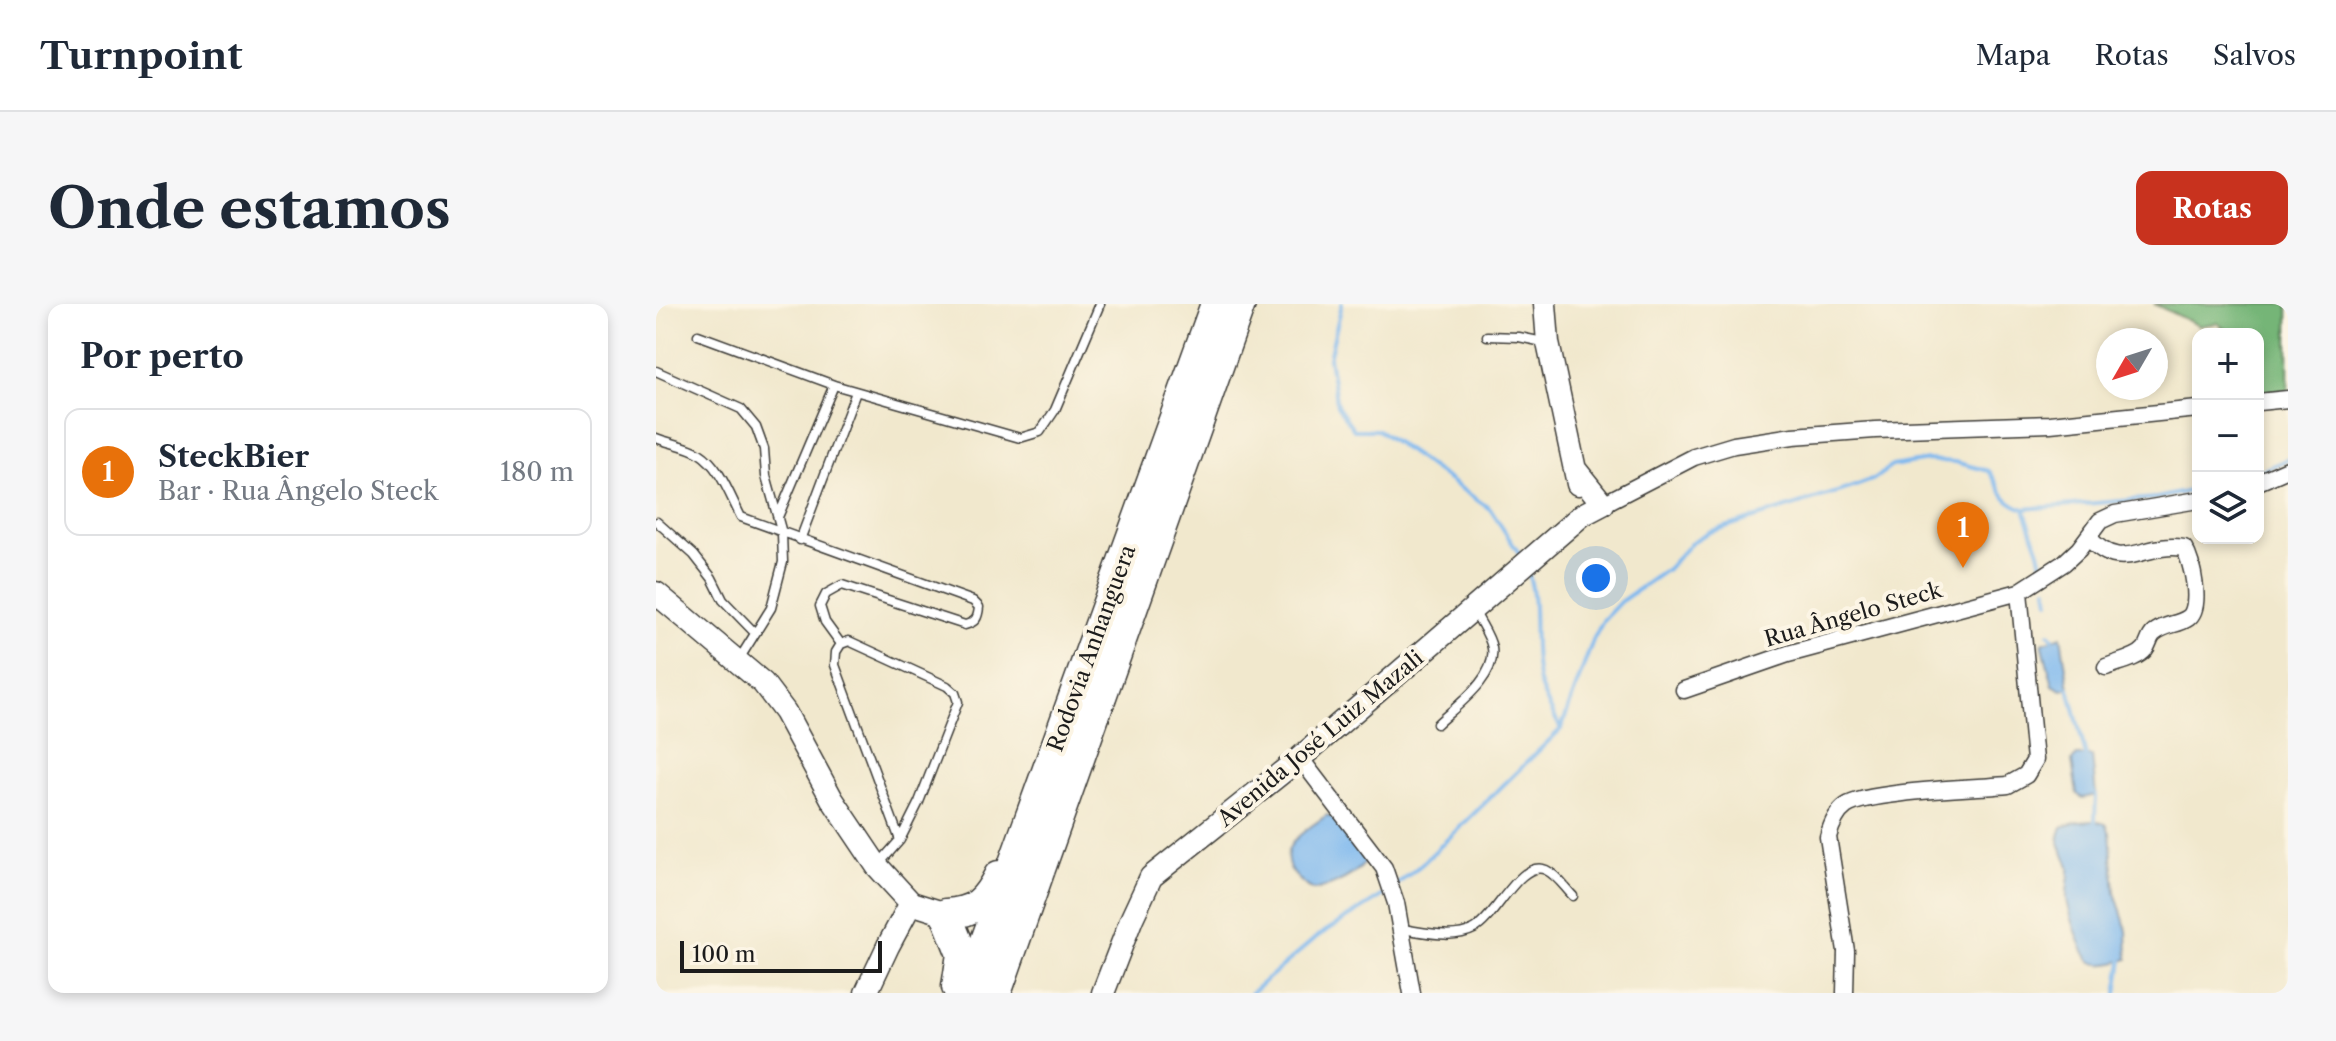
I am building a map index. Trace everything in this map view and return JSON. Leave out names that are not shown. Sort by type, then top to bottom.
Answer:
[{"type":"highway","name":"Rodovia Anhanguera","points":[[967,993],[1216,304]]},
{"type":"highway","name":"Rodovia Anhanguera","points":[[996,993],[1240,304]]},
{"type":"highway","points":[[956,993],[962,954],[946,914],[964,913],[990,894],[1038,794]]},
{"type":"main road","points":[[1545,304],[1548,343],[1582,515]]},
{"type":"main road","points":[[1575,469],[1603,504]]},
{"type":"main road","name":"Avenida José Luiz Mazali","points":[[1103,993],[1151,877],[1300,758],[1582,515],[1603,504]]},
{"type":"main road","points":[[656,593],[763,683],[785,712],[832,799],[877,866],[911,903],[946,914]]},
{"type":"main road","points":[[866,993],[911,903]]},
{"type":"street","points":[[2264,401],[2288,399]]},
{"type":"street","points":[[1603,504],[1694,457],[1734,445],[1806,435],[2050,424],[2192,410]]},
{"type":"street","points":[[2264,479],[2288,469]]},
{"type":"street","name":"Rua Ângelo Steck","points":[[1684,690],[1818,645],[2019,592],[2064,563],[2100,521],[2115,514],[2192,501]]},
{"type":"street","points":[[2088,537],[2099,549],[2112,556],[2171,546],[2184,548],[2190,558],[2196,601],[2193,613],[2184,621],[2161,628],[2151,635],[2147,648],[2138,655],[2106,667]]},
{"type":"street","points":[[1845,993],[1846,951],[1828,837],[1831,823],[1847,805],[1873,797],[2008,785],[2026,775],[2035,760],[2019,592]]},
{"type":"street","points":[[1300,758],[1384,868],[1396,903],[1412,993]]},
{"type":"lane","points":[[698,335],[834,385],[1020,438],[1040,432],[1055,410],[1100,304]]},
{"type":"lane","points":[[1487,336],[1519,337],[1548,343]]},
{"type":"lane","points":[[656,371],[741,409],[756,427],[764,449],[766,476],[782,533],[783,562],[771,608],[738,661]]},
{"type":"lane","points":[[778,518],[834,385]]},
{"type":"lane","points":[[800,540],[856,392]]},
{"type":"lane","points":[[656,438],[698,452],[709,462],[741,517],[973,601],[979,607],[978,617],[965,625],[842,585],[826,594],[820,606],[825,622],[841,644]]},
{"type":"lane","points":[[657,522],[694,555],[712,578],[723,600],[755,633]]},
{"type":"lane","points":[[1437,724],[1488,673],[1492,648],[1473,608]]},
{"type":"lane","points":[[877,866],[900,840],[919,802],[958,702],[955,693],[947,686],[849,641],[841,644],[836,652],[835,665],[900,840]]},
{"type":"lane","points":[[1400,929],[1455,935],[1475,929],[1495,911],[1521,876],[1534,869],[1543,869],[1553,875],[1573,896]]},
{"type":"green space","points":[[2154,304],[2288,304],[2288,391],[2264,393],[2264,328],[2223,328],[2217,323],[2199,326]]},
{"type":"water","points":[[2061,636],[2069,688],[2062,690],[2053,685],[2042,643]]},
{"type":"water","points":[[2077,756],[2092,756],[2096,795],[2083,798],[2077,794],[2072,761]]},
{"type":"water","points":[[1327,815],[1337,820],[1368,857],[1359,869],[1345,879],[1314,890],[1294,874],[1287,855],[1302,833]]},
{"type":"water","points":[[2095,821],[2106,824],[2110,833],[2115,892],[2127,931],[2128,959],[2115,963],[2096,963],[2088,958],[2076,933],[2067,899],[2069,868],[2059,840],[2062,827]]},
{"type":"waterway","points":[[1342,304],[1329,358],[1337,406],[1354,430],[1378,430],[1490,509],[1522,558]]},
{"type":"waterway","points":[[2264,469],[2288,459]]},
{"type":"waterway","points":[[1394,887],[1422,864],[1561,729],[1593,640],[1604,619],[1620,602],[1667,569],[1692,542],[1709,532],[1847,489],[1874,479],[1892,466],[1928,460],[1955,462],[1989,471],[2006,498],[2024,509],[2157,498],[2192,490]]},
{"type":"waterway","points":[[2024,509],[2043,569]]},
{"type":"waterway","points":[[1527,570],[1533,596],[1536,668],[1539,682],[1560,727]]},
{"type":"waterway","points":[[2047,588],[2049,601]]},
{"type":"waterway","points":[[2049,633],[2053,638]]},
{"type":"waterway","points":[[2069,688],[2086,756]]},
{"type":"waterway","points":[[2095,821],[2096,795]]},
{"type":"waterway","points":[[1251,993],[1318,936],[1387,893]]},
{"type":"waterway","points":[[2117,993],[2122,961]]},
{"type":"place","name":"SteckBier","points":[[1963,568]]}]
